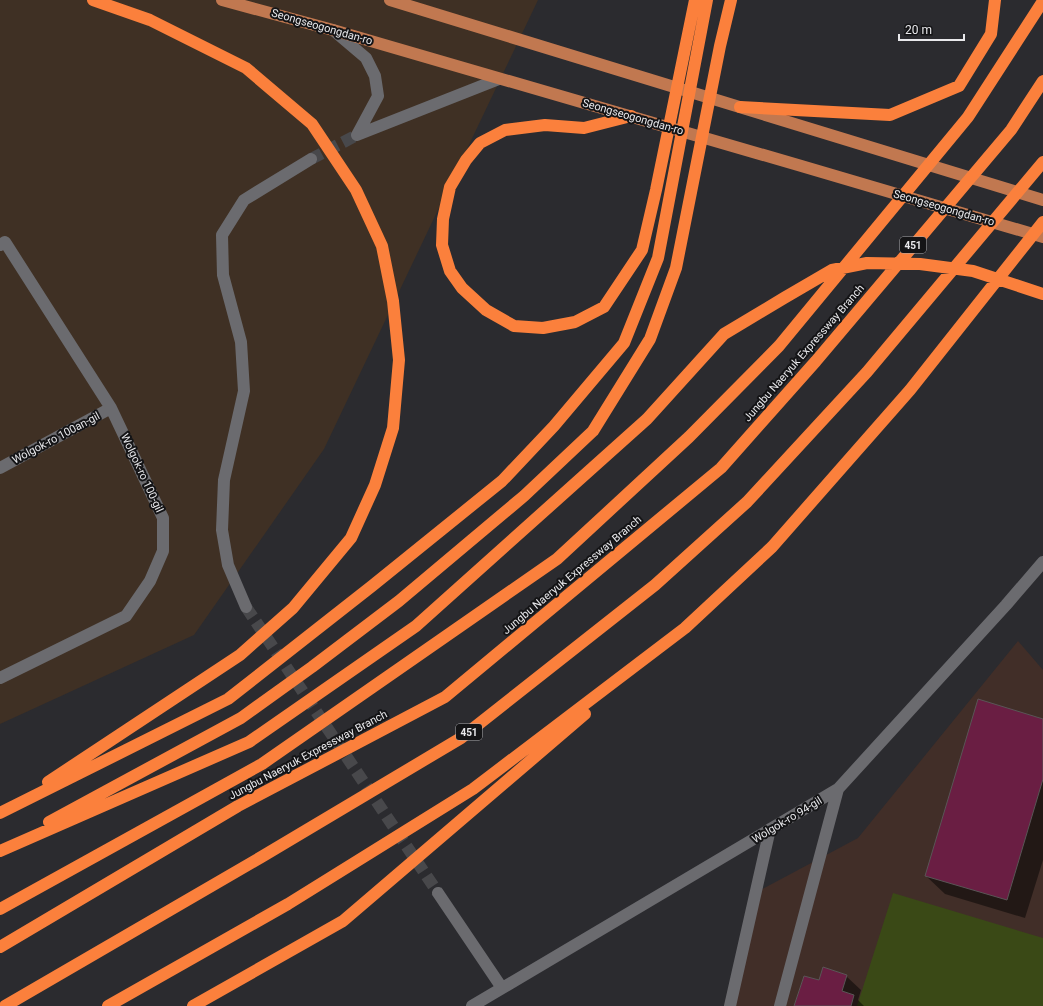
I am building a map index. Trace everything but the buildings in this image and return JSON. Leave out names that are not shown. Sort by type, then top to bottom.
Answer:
[{"type":"highway","points":[[2,812],[240,655],[293,608],[351,538],[375,485],[393,428],[399,360],[393,301],[382,246],[356,190],[312,124],[246,68],[150,20],[94,0]]},
{"type":"highway","points":[[631,116],[584,128],[545,125],[505,130],[480,143],[466,160],[450,187],[443,219],[442,245],[450,271],[462,288],[486,310],[514,326],[543,328],[575,322],[604,307],[642,250],[656,190],[695,0]]},
{"type":"highway","points":[[2,812],[228,699],[366,591],[502,481],[554,426],[624,343],[658,258],[707,0]]},
{"type":"highway","points":[[0,850],[241,718],[312,667],[399,601],[524,496],[593,431],[650,339],[676,268],[720,46],[731,0]]},
{"type":"highway","points":[[740,107],[890,115],[959,86],[991,34],[995,0]]},
{"type":"highway","points":[[0,909],[262,764],[557,559],[689,437],[779,346],[968,117],[1043,1]]},
{"type":"highway","name":"Jungbu Naeryuk Expressway Branch","points":[[0,947],[238,806],[445,697],[720,468],[816,361],[1011,130],[1043,81]]},
{"type":"highway","name":"451","points":[[6,1006],[257,860],[461,738],[655,585],[747,502],[867,372],[1043,162]]},
{"type":"highway","points":[[193,1006],[343,921],[685,628],[772,546],[910,390],[1043,222]]},
{"type":"highway","points":[[0,850],[249,742],[416,626],[647,419],[724,334],[832,270],[867,263],[920,264],[974,271],[1043,294]]},
{"type":"highway","points":[[108,1006],[288,904],[474,789],[685,628]]},
{"type":"main road","name":"Seongseogongdan-ro","points":[[222,0],[333,30],[631,116],[1043,237]]},
{"type":"main road","points":[[390,0],[1043,200]]},
{"type":"street","points":[[333,30],[366,58],[375,76],[378,96],[357,135],[499,79]]},
{"type":"street","points":[[246,607],[228,566],[222,530],[224,480],[244,391],[241,342],[223,275],[222,235],[244,200],[311,159]]},
{"type":"street","name":"Wolgok-ro 100-gil","points":[[0,245],[5,242],[111,408],[163,518],[163,551],[150,581],[126,616],[0,678]]},
{"type":"street","name":"Wolgok-ro 100an-gil","points":[[0,468],[111,408]]},
{"type":"street","name":"Wolgok-ro 94-gil","points":[[472,1006],[838,789],[1006,605],[1043,562]]},
{"type":"street","points":[[780,1006],[838,789]]},
{"type":"street","points":[[730,1006],[770,829]]},
{"type":"street","points":[[438,893],[502,988]]},
{"type":"shaded area","points":[[0,0],[538,0],[324,449],[194,635],[0,724]]},
{"type":"shaded area","points":[[1018,641],[1043,670],[1043,1006],[724,1006],[751,895],[858,838]]},
{"type":"green space","points":[[893,893],[1043,938],[1043,1006],[857,1006]]},
{"type":"tunnel","points":[[311,159],[357,135]]},
{"type":"tunnel","points":[[246,607],[438,893]]}]
